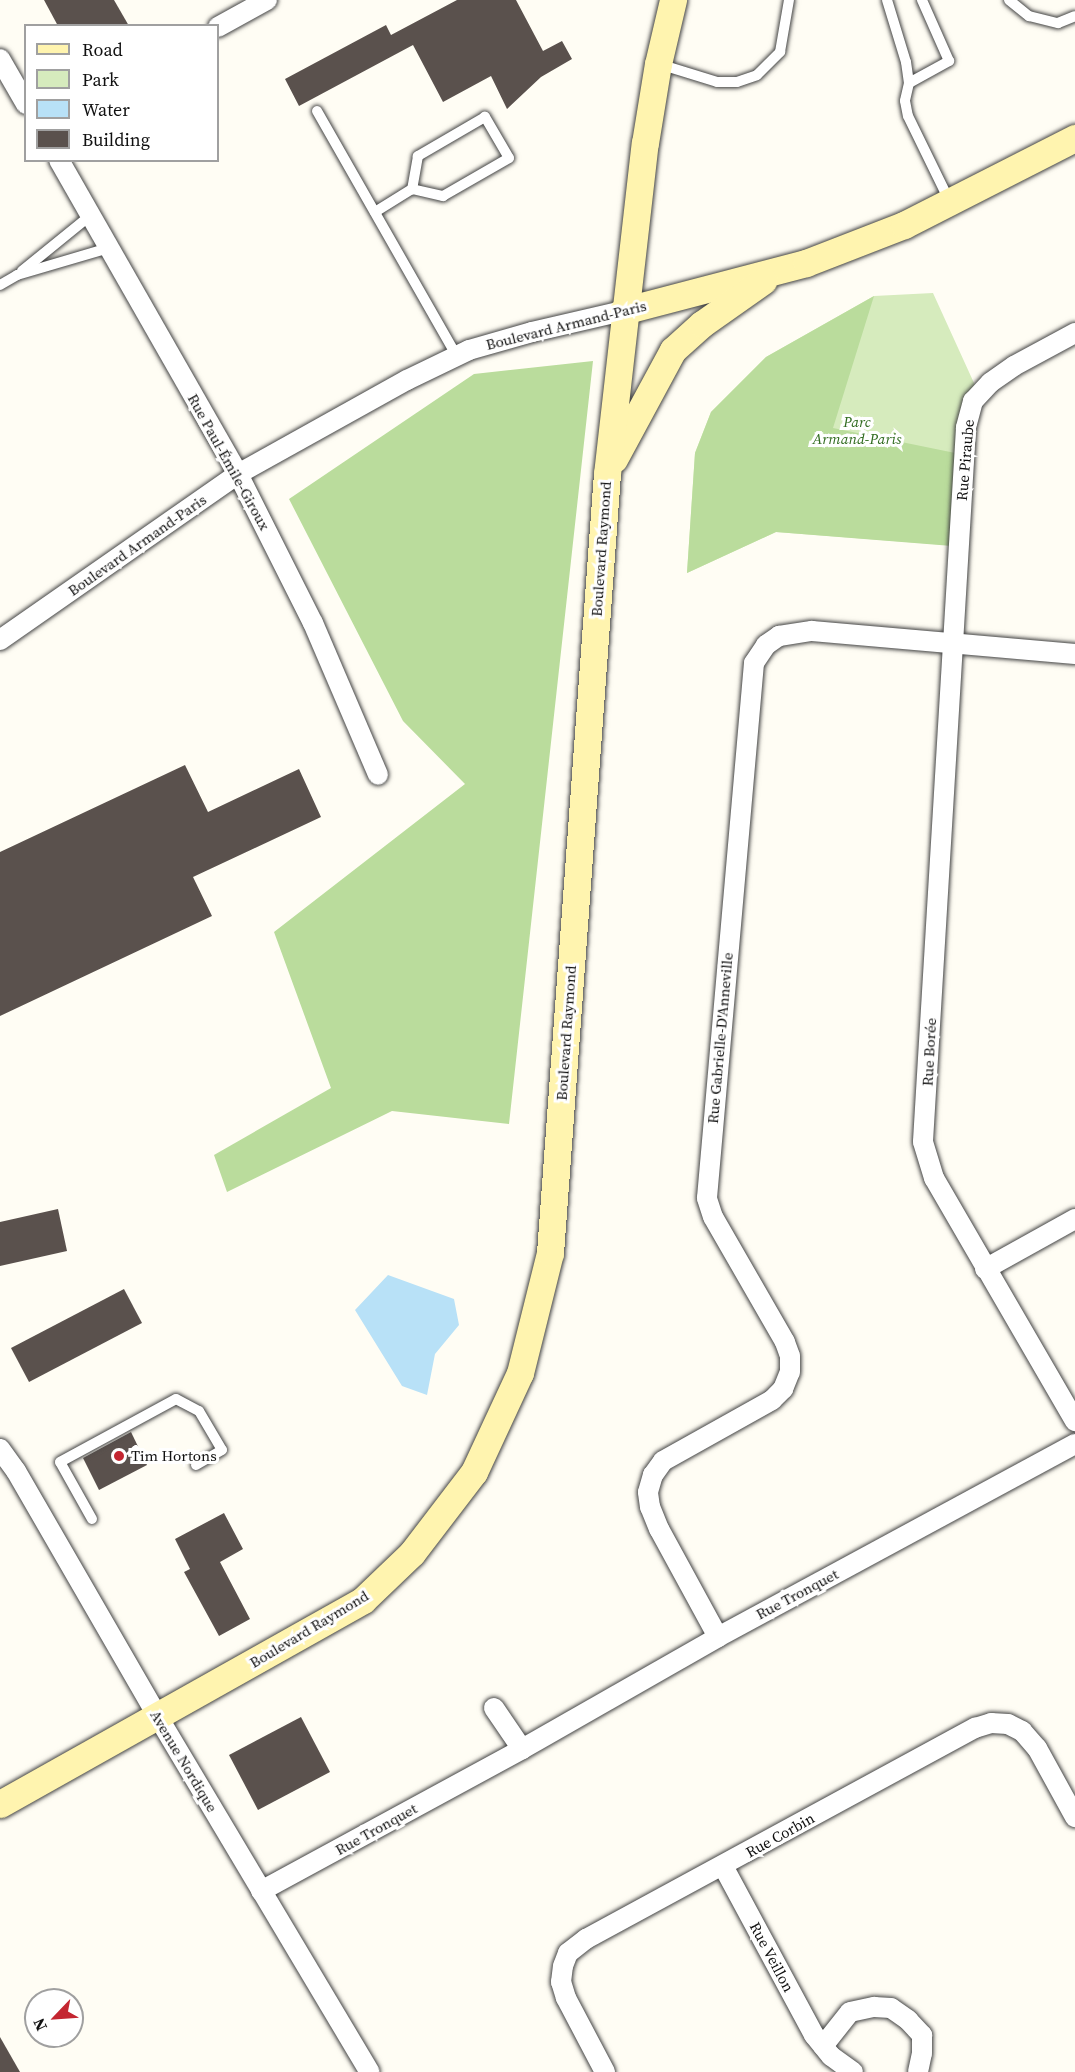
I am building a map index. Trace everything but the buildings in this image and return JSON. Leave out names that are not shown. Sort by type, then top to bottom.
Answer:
[{"type":"street","points":[[219,26],[267,0]]},
{"type":"street","name":"Boulevard Raymond","points":[[0,1804],[158,1718],[363,1600],[412,1553],[474,1472],[520,1372],[550,1253],[607,474],[623,311],[645,143],[658,64],[673,0]]},
{"type":"street","points":[[0,59],[24,101]]},
{"type":"street","name":"Boulevard Armand-Paris","points":[[0,640],[238,474],[407,380],[457,356],[532,332],[776,272],[904,225],[1075,138]]},
{"type":"street","name":"Rue Paul-Émile-Giroux","points":[[60,162],[238,474],[313,623],[378,775]]},
{"type":"street","points":[[607,474],[654,380],[673,350],[702,324],[776,272]]},
{"type":"street","name":"Rue Piraube","points":[[953,644],[966,428],[973,401],[990,383],[1014,366],[1075,333]]},
{"type":"street","name":"Rue Gabrielle-D'Anneville","points":[[718,1637],[658,1529],[650,1507],[648,1492],[653,1475],[663,1461],[772,1400],[783,1389],[790,1372],[790,1356],[785,1342],[713,1217],[707,1198],[754,663],[766,645],[779,636],[812,631],[1075,654]]},
{"type":"street","name":"Rue Borée","points":[[953,644],[923,1142],[934,1178],[1075,1421]]},
{"type":"street","points":[[985,1269],[1075,1219]]},
{"type":"street","name":"Rue Tronquet","points":[[261,1892],[522,1749],[718,1637],[1075,1444]]},
{"type":"street","name":"Avenue Nordique","points":[[0,1449],[16,1471],[158,1718],[370,2072]]},
{"type":"street","points":[[494,1708],[522,1749]]},
{"type":"street","name":"Rue Corbin","points":[[605,2072],[566,1998],[561,1982],[563,1966],[568,1953],[586,1939],[975,1728],[992,1723],[1008,1724],[1022,1731],[1037,1748],[1075,1817]]},
{"type":"street","name":"Rue Veillon","points":[[723,1866],[814,2035],[852,2072]]},
{"type":"street","points":[[823,2046],[850,2012],[874,2007],[891,2008],[908,2020],[921,2035],[922,2053],[918,2072]]},
{"type":"lane","points":[[658,64],[717,82],[736,82],[757,75],[780,52],[789,0]]},
{"type":"lane","points":[[887,0],[906,62],[909,83],[905,102],[908,116],[951,203]]},
{"type":"lane","points":[[909,83],[949,61],[922,0]]},
{"type":"lane","points":[[1009,0],[1029,16],[1058,23],[1075,16]]},
{"type":"lane","points":[[317,111],[457,356]]},
{"type":"lane","points":[[375,212],[412,189],[443,196],[508,158],[485,117],[418,156],[412,189]]},
{"type":"lane","points":[[0,285],[18,275],[91,215]]},
{"type":"lane","points":[[18,275],[109,248]]},
{"type":"lane","points":[[92,1519],[60,1462],[176,1399],[199,1411],[222,1450],[196,1465]]},
{"type":"green space","name":"Parc Armand-Paris","points":[[933,293],[979,394],[959,546],[776,532],[687,573],[695,453],[711,412],[766,357],[874,296]]},
{"type":"green space","name":"Parc Armand-Paris","points":[[874,296],[833,428],[960,454],[952,546],[776,532],[687,573],[695,453],[711,412],[766,357]]},
{"type":"green space","points":[[593,361],[509,1124],[392,1111],[227,1192],[214,1155],[331,1088],[274,932],[465,784],[403,721],[289,499],[474,374]]},
{"type":"water","points":[[388,1275],[454,1299],[459,1325],[435,1354],[427,1395],[402,1386],[355,1310]]},
{"type":"place","name":"Tim Hortons","points":[[119,1456]]}]
